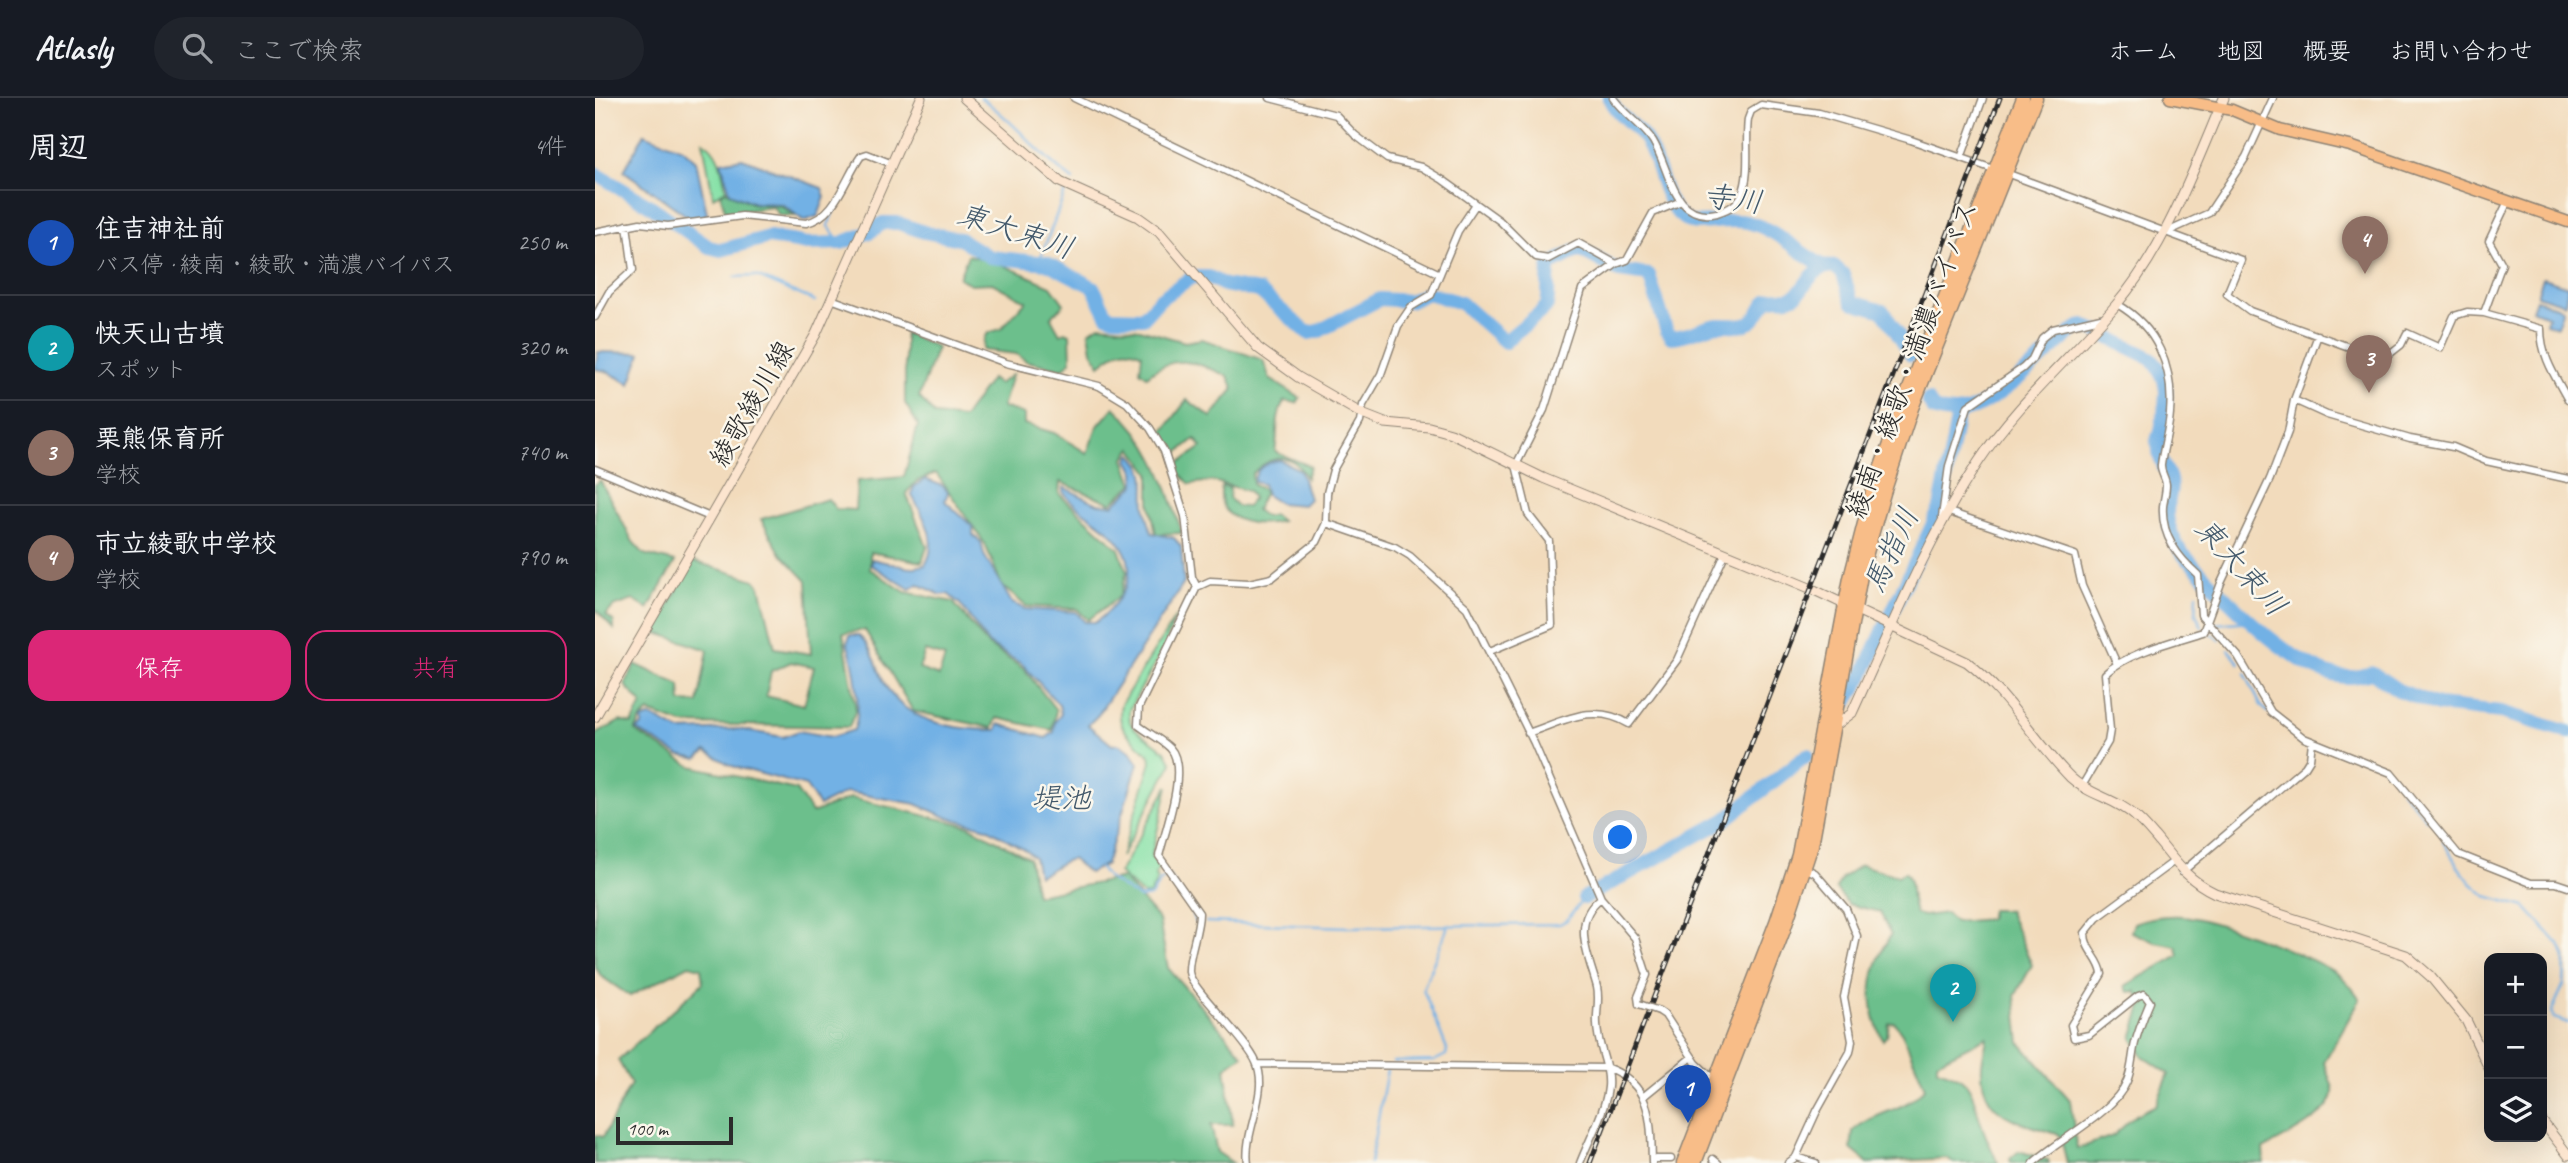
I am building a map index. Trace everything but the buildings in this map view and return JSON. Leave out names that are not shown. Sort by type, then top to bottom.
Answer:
[{"type":"highway","name":"綾南・綾歌・満濃バイパス","points":[[2000,171],[2023,98]]},
{"type":"highway","name":"綾南・綾歌・満濃バイパス","points":[[1677,1161],[1715,1081],[1800,866],[1872,492],[1889,443],[2000,171],[2036,98]]},
{"type":"highway","name":"綾南・綾歌・満濃バイパス","points":[[1695,1163],[1800,866],[1835,726],[1849,607]]},
{"type":"main road","points":[[2170,98],[2222,103],[2263,123],[2350,146],[2568,222]]},
{"type":"street","name":"綾歌綾川線","points":[[595,717],[810,346],[921,98]]},
{"type":"street","points":[[964,98],[1060,182],[1149,224],[1168,240],[1239,329],[1266,355],[1362,414],[1385,423],[1440,429],[1515,465],[1849,607],[1967,662],[1978,670],[2072,779],[2118,803],[2137,817],[2173,862],[2197,885],[2406,955],[2425,971],[2466,1020],[2484,1058]]},
{"type":"street","points":[[1074,98],[1440,274]]},
{"type":"street","points":[[1270,98],[1331,112],[1387,159],[1421,167],[1476,204],[1500,221],[1536,257],[1548,259],[1578,243],[1614,267]]},
{"type":"street","points":[[1613,98],[1654,143],[1674,204]]},
{"type":"street","points":[[1961,158],[1983,98]]},
{"type":"street","points":[[2165,231],[2209,213],[2246,157],[2273,98]]},
{"type":"street","points":[[1835,726],[1852,713],[1888,626],[1941,526],[1980,460],[2016,410],[2117,304],[2165,231],[2222,103]]},
{"type":"street","points":[[1490,651],[1552,625],[1554,621],[1549,593],[1549,541],[1528,514],[1515,465],[1544,410],[1582,289],[1623,263],[1632,253],[1653,213],[1674,204],[1711,214],[1737,202],[1744,184],[1748,120],[1751,111],[1761,105],[1819,114],[1961,158],[2241,260],[2227,294],[2250,311],[2371,355],[2387,356],[2401,345],[2407,333],[2440,348],[2454,316],[2467,312],[2484,313],[2541,329],[2545,356],[2568,400]]},
{"type":"street","points":[[595,232],[627,225],[671,226],[742,216],[816,221],[841,192],[861,156],[867,154],[890,163]]},
{"type":"street","points":[[2484,313],[2502,264],[2489,241],[2508,201]]},
{"type":"street","points":[[1248,1163],[1245,1145],[1256,1108],[1257,1064],[1230,1024],[1191,981],[1189,970],[1199,913],[1159,856],[1174,798],[1176,762],[1169,747],[1142,729],[1136,720],[1139,707],[1197,587],[1210,581],[1249,583],[1272,578],[1317,542],[1325,523],[1327,493],[1333,470],[1381,374],[1404,314],[1432,293],[1458,231],[1476,204]]},
{"type":"street","points":[[595,317],[610,292],[633,270],[627,225]]},
{"type":"street","points":[[831,299],[1006,363],[1099,386],[1127,403],[1150,428],[1164,451],[1185,516],[1192,577],[1197,587]]},
{"type":"street","points":[[2117,304],[2138,316],[2159,343],[2169,386],[2170,411],[2162,463],[2166,479],[2163,518],[2167,533],[2178,555],[2198,575],[2201,585],[2198,606],[2208,626],[2238,656],[2271,712],[2311,743],[2391,774],[2458,854],[2531,883],[2556,883],[2568,887]]},
{"type":"street","points":[[1941,526],[1949,466],[1965,412],[2023,368],[2032,359],[2042,338],[2053,329],[2105,317]]},
{"type":"street","points":[[2082,786],[2108,742],[2110,730],[2105,674],[2117,664],[2172,641],[2203,632],[2208,626],[2219,591],[2270,479],[2288,432],[2294,400],[2318,335]]},
{"type":"street","points":[[2294,400],[2327,415],[2410,439],[2453,447],[2486,461],[2568,479]]},
{"type":"street","points":[[595,469],[710,517]]},
{"type":"street","points":[[1949,512],[2075,555],[2082,586],[2117,664]]},
{"type":"street","points":[[1325,523],[1395,547],[1410,556],[1458,597],[1490,651],[1600,893],[1635,938],[1647,975],[1638,997],[1639,1004],[1665,1015],[1692,1057],[1715,1081]]},
{"type":"street","points":[[1528,733],[1592,711],[1620,718],[1629,724],[1677,660],[1725,554]]},
{"type":"street","points":[[2182,872],[2305,767],[2311,743]]},
{"type":"street","points":[[2033,1163],[2052,1145],[2097,1115],[2128,1080],[2139,1027],[2150,1002],[2144,994],[2138,996],[2089,1035],[2074,1038],[2071,1025],[2102,974],[2101,967],[2088,950],[2085,933],[2097,918],[2131,897],[2173,862]]},
{"type":"street","points":[[1788,1163],[1797,1157],[1817,1111],[1850,1052],[1852,1041],[1844,997],[1857,936],[1846,909],[1815,873],[1800,866]]},
{"type":"street","points":[[1580,1163],[1608,1090],[1608,1068],[1597,1024],[1597,988],[1585,955],[1583,930],[1600,893]]},
{"type":"street","points":[[1644,1096],[1692,1057]]},
{"type":"street","points":[[1257,1064],[1608,1068],[1624,1074],[1644,1096],[1652,1161],[1677,1161]]},
{"type":"street","points":[[2547,1128],[2568,1155]]},
{"type":"street","points":[[1797,1157],[1816,1163]]},
{"type":"green space","points":[[703,141],[717,157],[726,190],[713,197]]},
{"type":"green space","points":[[726,191],[754,204],[781,206],[794,216],[779,215],[773,207],[726,213],[720,194]]},
{"type":"green space","points":[[968,255],[1001,264],[1051,286],[1064,304],[1051,318],[1060,334],[1070,334],[1071,361],[1063,369],[1026,361],[1016,354],[983,350],[984,339],[988,333],[1001,329],[1026,301],[992,283],[971,284],[959,278]]},
{"type":"green space","points":[[1099,325],[1140,329],[1185,342],[1202,339],[1263,360],[1270,379],[1300,398],[1297,403],[1284,401],[1278,420],[1275,452],[1310,466],[1306,478],[1295,463],[1281,458],[1267,463],[1252,474],[1253,485],[1263,489],[1264,494],[1256,510],[1265,517],[1274,515],[1281,521],[1260,524],[1239,520],[1231,515],[1224,508],[1222,486],[1230,488],[1229,498],[1237,506],[1247,507],[1253,498],[1249,491],[1212,481],[1190,484],[1178,472],[1179,463],[1202,447],[1195,439],[1175,455],[1162,433],[1187,400],[1211,417],[1234,389],[1228,376],[1196,364],[1177,362],[1147,376],[1140,371],[1142,354],[1130,350],[1115,353],[1100,365],[1092,351],[1089,332]]},
{"type":"green space","points":[[905,333],[937,347],[919,397],[935,415],[963,418],[991,379],[998,384],[1012,375],[1002,407],[1024,414],[1024,424],[1054,433],[1087,453],[1097,427],[1114,407],[1140,435],[1157,465],[1182,533],[1156,534],[1150,504],[1150,473],[1132,448],[1124,459],[1133,484],[1111,503],[1060,482],[1059,494],[1119,549],[1127,572],[1120,596],[1088,620],[1077,609],[1026,606],[1002,586],[985,544],[936,473],[917,481],[906,493],[927,547],[922,562],[870,552],[870,569],[905,592],[953,602],[988,645],[1024,669],[1056,710],[1052,730],[997,718],[993,728],[913,711],[865,630],[843,633],[856,709],[849,727],[682,724],[649,712],[641,719],[635,731],[691,766],[796,790],[812,813],[851,798],[969,826],[1029,858],[1036,895],[1123,878],[1159,920],[1168,968],[1243,1055],[1225,1068],[1233,1125],[1211,1125],[1217,1152],[1233,1163],[595,1163],[595,1135],[603,1137],[631,1084],[618,1060],[703,983],[701,968],[689,965],[630,996],[601,976],[595,966],[595,735],[620,721],[632,724],[642,704],[625,685],[635,664],[680,685],[681,702],[698,703],[708,650],[654,632],[693,561],[755,580],[760,586],[775,648],[811,654],[807,581],[781,554],[761,519],[828,499],[836,509],[855,510],[857,481],[904,477],[918,425],[905,403]],"holes":[[[925,651],[945,657],[939,676],[919,669]],[[791,662],[814,667],[804,705],[766,696],[771,671]]]},
{"type":"green space","points":[[600,480],[633,542],[644,554],[675,562],[648,609],[633,600],[613,607],[606,615],[614,622],[614,629],[595,609],[595,485]]},
{"type":"green space","points":[[1176,616],[1163,649],[1129,710],[1130,722],[1134,728],[1165,751],[1172,763],[1121,857],[1151,762],[1150,756],[1123,728],[1121,704]]},
{"type":"green space","points":[[1168,786],[1151,857],[1160,866],[1155,874],[1157,880],[1150,895],[1143,895],[1119,873]]},
{"type":"green space","points":[[1861,865],[1898,876],[1905,872],[1910,881],[1916,914],[1924,916],[1946,913],[1955,922],[1989,919],[1991,910],[2008,910],[2032,965],[2015,996],[2020,1043],[2070,1100],[2077,1149],[2113,1136],[2136,1115],[2156,1105],[2169,1074],[2143,1056],[2132,1038],[2143,1003],[2136,991],[2128,992],[2125,986],[2179,955],[2176,946],[2155,942],[2131,932],[2134,923],[2152,918],[2182,916],[2239,931],[2326,967],[2345,980],[2360,999],[2324,1062],[2333,1089],[2332,1098],[2326,1108],[2306,1125],[2263,1149],[2264,1163],[2067,1163],[2060,1135],[2017,1121],[2004,1114],[1987,1096],[1982,1064],[1987,1037],[1937,1062],[1937,1069],[1958,1077],[1969,1087],[1998,1163],[1954,1163],[1947,1158],[1868,1163],[1851,1149],[1853,1131],[1872,1118],[1909,1102],[1925,1087],[1903,1035],[1894,1022],[1889,1023],[1887,1035],[1883,1040],[1873,1013],[1871,999],[1874,973],[1891,935],[1880,912],[1848,904],[1836,889],[1842,878]]},
{"type":"green space","points":[[2019,1151],[2048,1160],[2049,1163],[2011,1163],[2010,1159]]},
{"type":"water","points":[[644,134],[683,149],[696,161],[708,218],[691,219],[624,171]]},
{"type":"water","points":[[742,158],[822,188],[825,197],[818,216],[804,221],[782,204],[755,203],[730,193],[721,162]]},
{"type":"water","points":[[2543,278],[2568,286],[2565,304],[2537,295]]},
{"type":"water","points":[[2536,299],[2563,309],[2557,327],[2546,323],[2548,316],[2532,310]]},
{"type":"water","points":[[598,352],[641,353],[630,384],[606,371],[595,369]]},
{"type":"water","name":"堤池","points":[[1131,454],[1144,472],[1145,508],[1152,533],[1174,538],[1181,546],[1184,583],[1098,715],[1088,725],[1112,745],[1118,744],[1130,751],[1138,764],[1106,864],[1089,873],[1072,859],[1038,875],[1034,857],[987,828],[946,817],[916,804],[847,792],[819,806],[806,786],[732,766],[706,751],[697,759],[679,755],[637,730],[642,726],[642,720],[651,716],[679,731],[738,729],[783,737],[799,731],[832,737],[854,730],[857,686],[847,643],[850,635],[859,635],[871,651],[893,696],[917,715],[948,726],[965,728],[997,730],[999,724],[1046,738],[1054,732],[1055,722],[1061,714],[1059,705],[1023,665],[989,644],[960,604],[948,594],[941,595],[918,584],[910,589],[871,565],[872,559],[909,568],[925,565],[931,547],[930,538],[925,520],[911,494],[914,487],[925,479],[943,486],[948,492],[945,501],[973,527],[973,535],[981,542],[984,555],[1012,603],[1025,609],[1076,612],[1085,622],[1096,622],[1118,600],[1125,588],[1129,564],[1117,539],[1072,503],[1063,492],[1063,487],[1098,504],[1113,505],[1135,485],[1135,472],[1128,460]]},
{"type":"water","points":[[1280,460],[1300,470],[1309,499],[1303,505],[1279,503],[1266,495],[1263,484],[1254,482],[1263,466]]},
{"type":"waterway","points":[[981,98],[1073,180]]},
{"type":"waterway","name":"寺川","points":[[1609,98],[1647,142],[1668,197],[1680,215],[1688,221],[1700,223],[1747,222],[1769,230],[1826,267]]},
{"type":"waterway","name":"東大束川","points":[[595,173],[652,207],[709,247],[721,250],[769,237],[807,244],[841,243],[870,232],[883,223],[898,223],[924,232],[960,239],[990,257],[1047,263],[1093,287],[1107,315],[1112,317],[1143,318],[1160,299],[1192,277],[1209,277],[1224,285],[1259,291],[1308,333],[1319,331],[1380,299],[1410,301],[1428,293],[1461,303],[1505,342],[1547,305],[1550,265],[1579,249],[1619,271],[1649,275],[1667,332],[1671,337],[1677,337],[1718,325],[1746,324],[1756,317],[1768,300],[1792,297],[1818,271],[1834,266],[1843,274],[1852,302],[1883,311],[1911,355]]},
{"type":"waterway","points":[[1039,262],[1065,192]]},
{"type":"waterway","points":[[835,206],[828,226],[841,243]]},
{"type":"waterway","points":[[735,277],[756,276],[815,301]]},
{"type":"waterway","name":"東大束川","points":[[1928,400],[1933,409],[1951,413],[1965,412],[1983,404],[2083,325],[2151,358],[2159,369],[2166,391],[2159,450],[2171,484],[2167,512],[2171,533],[2181,552],[2259,629],[2307,664],[2330,674],[2351,677],[2373,673],[2398,690],[2438,705],[2501,712],[2568,732]]},
{"type":"waterway","name":"馬指川","points":[[1848,700],[1862,677],[1940,508],[1958,414]]},
{"type":"waterway","points":[[2159,471],[2151,441],[2153,434],[2163,431]]},
{"type":"waterway","points":[[2169,545],[2184,565]]},
{"type":"waterway","points":[[2197,594],[2196,614],[2202,627]]},
{"type":"waterway","points":[[2215,624],[2251,621]]},
{"type":"waterway","points":[[2211,634],[2220,640]]},
{"type":"waterway","points":[[2229,650],[2240,664]]},
{"type":"waterway","points":[[2245,673],[2261,706],[2268,712]]},
{"type":"waterway","name":"馬指川","points":[[1584,898],[1725,820],[1807,755]]},
{"type":"waterway","points":[[2401,790],[2426,819]]},
{"type":"waterway","points":[[2443,841],[2472,884],[2486,896],[2525,907],[2561,947],[2565,958],[2564,984],[2551,1013],[2554,1018],[2568,1023]]},
{"type":"waterway","points":[[1100,868],[1108,878],[1139,898],[1151,896],[1160,881],[1169,877],[1192,909],[1195,922]]},
{"type":"waterway","points":[[1206,922],[1348,927],[1560,924],[1567,920],[1584,898]]},
{"type":"waterway","points":[[1393,1062],[1434,1061],[1446,1055],[1447,1049],[1423,989],[1448,926]]},
{"type":"waterway","points":[[1370,1163],[1387,1070]]},
{"type":"railway","points":[[1590,1163],[2000,98]]},
{"type":"place","name":"市立綾歌中学校","points":[[2365,274]]},
{"type":"place","name":"栗熊保育所","points":[[2369,393]]},
{"type":"place","name":"快天山古墳","points":[[1953,1022]]},
{"type":"place","name":"住吉神社前","points":[[1688,1123]]}]
